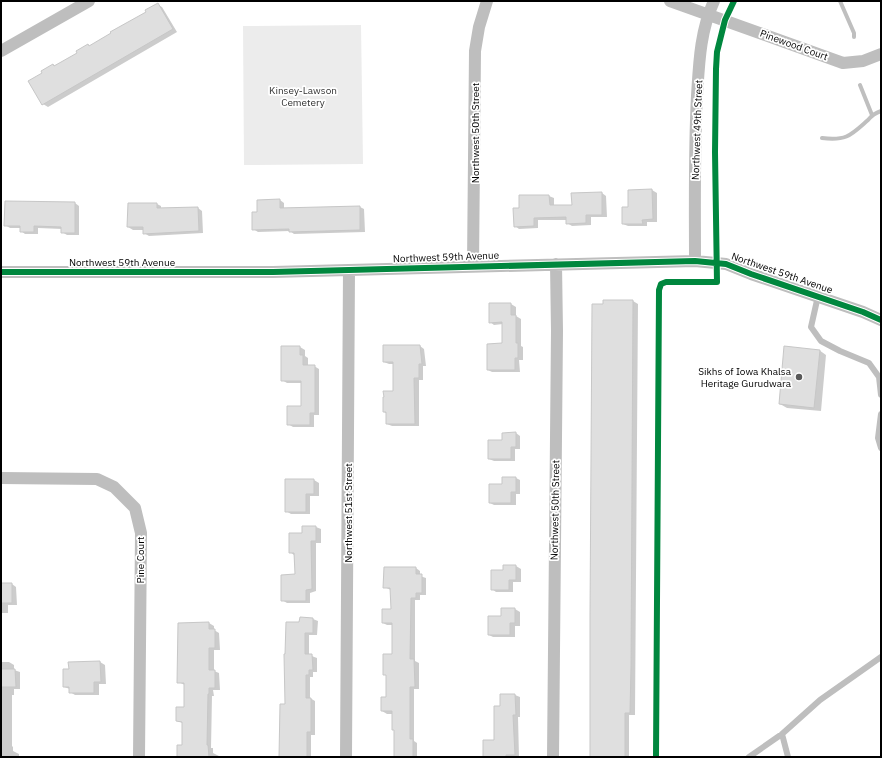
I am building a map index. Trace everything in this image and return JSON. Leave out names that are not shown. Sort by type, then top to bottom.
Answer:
[{"type":"street","points":[[1,51],[89,1]]},
{"type":"street","name":"Northwest 50th Street","points":[[474,266],[475,51],[479,27],[487,1]]},
{"type":"street","name":"Pinewood Court","points":[[670,1],[843,63],[863,61],[881,54]]},
{"type":"street","name":"Northwest 49th Street","points":[[695,261],[695,126],[699,56],[708,14],[714,1]]},
{"type":"street","name":"Northwest 59th Avenue","points":[[1,272],[273,272],[695,261],[726,264],[751,274],[864,312],[881,320]]},
{"type":"street","name":"Northwest 50th Street","points":[[553,757],[557,331],[556,264]]},
{"type":"street","name":"Northwest 51st Street","points":[[346,757],[349,270]]},
{"type":"street","name":"Pine Court","points":[[1,478],[97,479],[114,487],[135,508],[140,533],[139,757]]},
{"type":"lane","points":[[818,296],[811,327],[821,341],[869,363],[879,377],[881,395]]},
{"type":"lane","points":[[881,414],[878,438],[881,448]]},
{"type":"lane","points":[[749,757],[782,734],[820,700],[881,657]]},
{"type":"lane","points":[[782,734],[788,757]]},
{"type":"green space","name":"Kinsey-Lawson Cemetery","points":[[361,25],[363,164],[244,165],[243,26]]},
{"type":"building","points":[[158,3],[173,29],[42,105],[28,81],[42,73],[41,71],[53,64],[54,66],[77,53],[76,51],[88,44],[89,46],[111,33],[110,32],[146,12],[145,10]]},
{"type":"building","points":[[652,189],[653,219],[642,220],[643,224],[622,224],[622,207],[628,207],[628,190]]},
{"type":"building","points":[[602,192],[602,215],[586,215],[586,223],[566,224],[566,217],[534,218],[534,226],[514,227],[513,208],[519,208],[519,195],[549,195],[550,205],[572,205],[571,193]]},
{"type":"building","points":[[280,199],[280,208],[360,206],[360,230],[289,232],[289,229],[252,230],[252,212],[257,212],[257,200]]},
{"type":"building","points":[[5,201],[75,202],[75,233],[61,233],[61,227],[34,226],[34,232],[20,232],[20,226],[4,226]]},
{"type":"building","points":[[128,203],[157,203],[157,208],[198,207],[199,231],[143,234],[143,227],[127,227]]},
{"type":"building","points":[[603,300],[633,300],[631,666],[630,713],[625,713],[625,757],[590,757],[592,304],[603,304]]},
{"type":"building","points":[[489,303],[511,303],[511,315],[516,315],[516,343],[518,343],[518,358],[515,358],[515,370],[487,370],[487,344],[502,343],[502,322],[489,323]]},
{"type":"building","points":[[383,345],[420,345],[422,364],[419,364],[419,378],[414,378],[415,424],[386,424],[386,412],[383,412],[383,391],[393,391],[393,362],[383,362]]},
{"type":"building","points":[[281,346],[300,346],[300,355],[303,355],[303,365],[315,365],[315,413],[310,413],[310,425],[287,425],[287,406],[301,406],[301,381],[281,381]]},
{"type":"building","name":"Sikhs of Iowa Khalsa Heritage Gurudwara","points":[[784,346],[820,350],[814,408],[779,404]]},
{"type":"building","points":[[516,432],[516,447],[511,447],[511,459],[488,459],[488,440],[502,440],[502,433]]},
{"type":"building","points":[[502,477],[516,477],[516,492],[511,492],[511,503],[489,503],[489,484],[502,484]]},
{"type":"building","points":[[285,479],[314,479],[314,494],[306,494],[306,512],[285,512]]},
{"type":"building","points":[[302,526],[316,526],[316,541],[311,541],[312,589],[306,590],[306,601],[281,601],[281,575],[295,574],[294,553],[289,553],[289,533],[302,533]]},
{"type":"building","points":[[503,565],[516,565],[516,580],[509,580],[509,590],[491,590],[491,570],[503,570]]},
{"type":"building","points":[[384,567],[416,567],[416,574],[422,574],[422,593],[416,593],[416,598],[411,598],[410,659],[414,659],[415,687],[410,687],[410,739],[413,739],[413,757],[394,757],[392,711],[381,711],[381,697],[386,697],[386,675],[383,675],[383,654],[392,654],[392,623],[382,623],[382,609],[391,609],[390,588],[383,588]]},
{"type":"building","points":[[1,583],[12,583],[12,603],[1,603]]},
{"type":"building","points":[[501,608],[515,608],[515,623],[510,623],[510,635],[488,635],[488,616],[501,616]]},
{"type":"building","points":[[300,617],[313,618],[313,633],[305,633],[305,654],[312,654],[313,670],[309,670],[309,675],[306,675],[306,698],[311,698],[311,732],[307,732],[307,757],[279,757],[280,704],[285,704],[284,654],[286,622],[299,622]]},
{"type":"building","points":[[209,622],[209,629],[215,629],[215,648],[209,648],[209,670],[215,670],[215,688],[209,688],[208,694],[207,745],[209,757],[177,757],[177,745],[182,745],[182,722],[176,721],[176,707],[184,707],[184,683],[177,683],[178,623]]},
{"type":"building","points":[[100,661],[101,682],[94,682],[94,693],[69,693],[69,687],[63,687],[63,669],[69,669],[68,662]]},
{"type":"building","points":[[1,669],[15,669],[16,687],[1,687]]},
{"type":"building","points":[[500,694],[515,694],[516,715],[513,715],[515,755],[506,755],[506,757],[483,757],[483,740],[494,740],[494,706],[500,706]]},
{"type":"waterway","points":[[840,1],[854,33],[854,37]]},
{"type":"waterway","points":[[860,85],[872,115]]},
{"type":"waterway","points":[[822,138],[837,139],[848,136],[857,130],[874,114],[881,111]]},
{"type":"cycle path","points":[[656,757],[659,290],[661,284],[666,282],[717,282],[715,152],[717,52],[725,20],[734,1]]},
{"type":"cycle path","points":[[1,272],[273,272],[695,261],[726,264],[863,312],[881,320]]},
{"type":"place","name":"Sikhs of Iowa Khalsa Heritage Gurudwara","points":[[799,377]]}]
